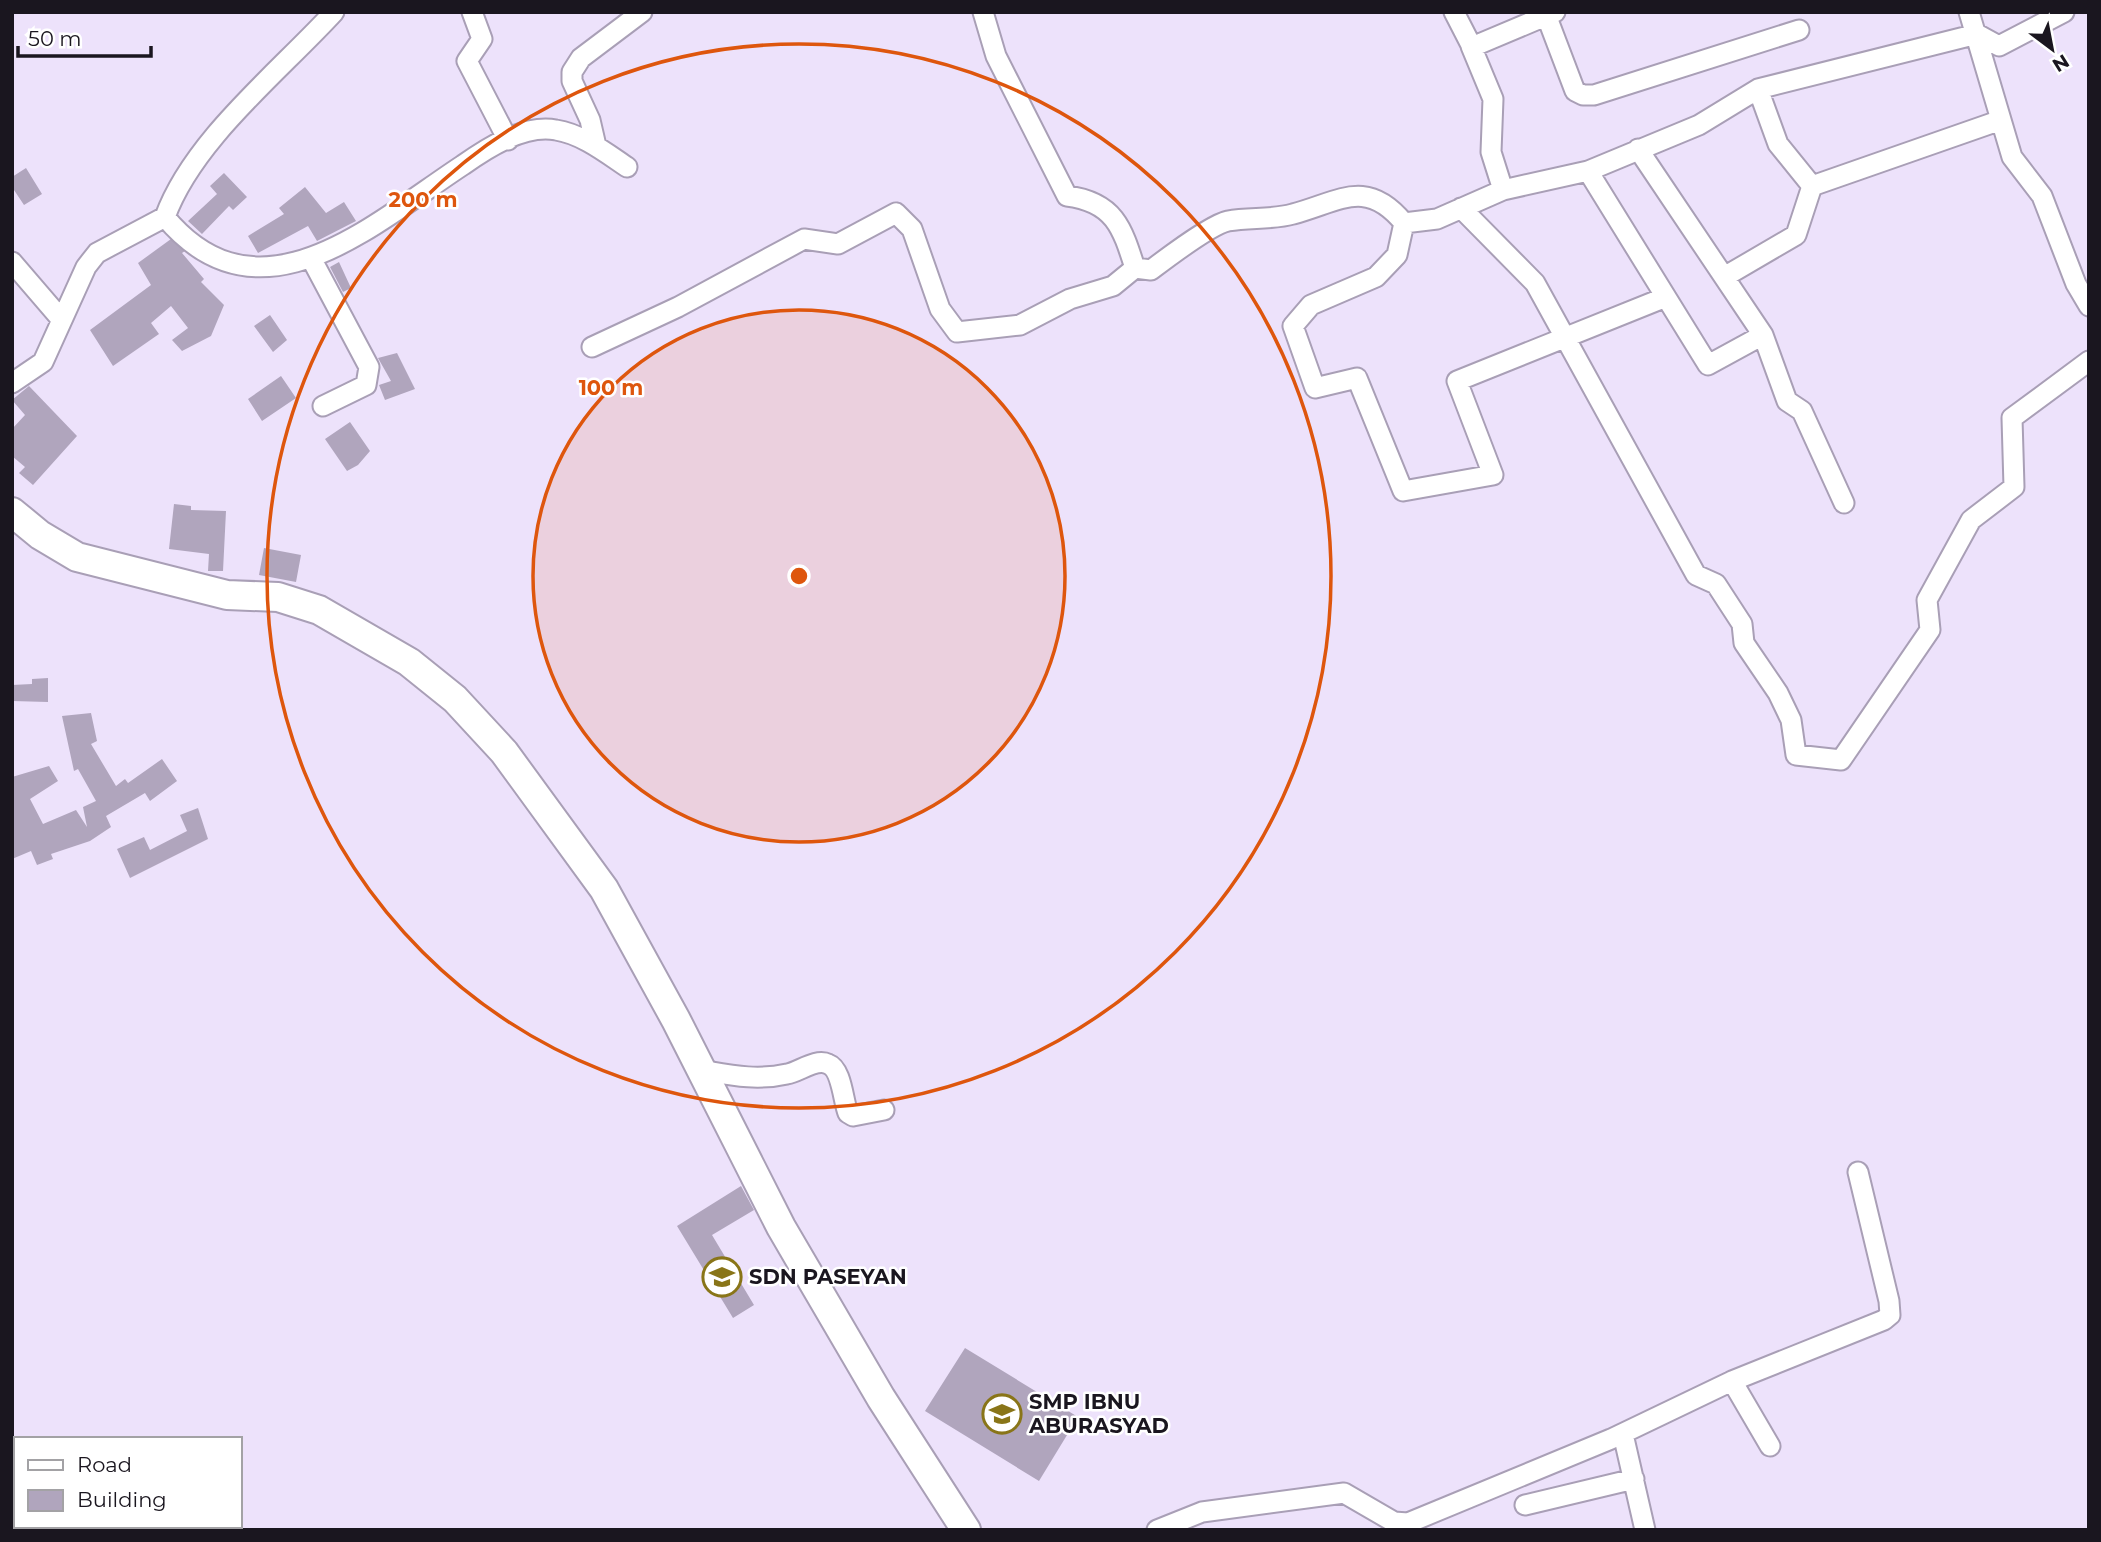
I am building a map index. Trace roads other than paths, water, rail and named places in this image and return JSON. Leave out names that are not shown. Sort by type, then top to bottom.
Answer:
[{"type":"street","points":[[12,383],[43,362],[86,267],[97,253],[165,217],[173,195],[209,146],[334,12]]},
{"type":"street","points":[[472,12],[482,39],[467,61],[508,140]]},
{"type":"street","points":[[596,146],[590,120],[572,81],[572,72],[581,58],[642,12]]},
{"type":"street","points":[[983,12],[996,56],[1067,196],[1093,199],[1124,230],[1135,268]]},
{"type":"street","points":[[1454,12],[1493,99],[1491,152],[1503,190]]},
{"type":"street","points":[[1969,12],[1978,34],[2012,158],[2042,196],[2076,284],[2089,306]]},
{"type":"street","points":[[1404,223],[1437,219],[1503,190],[1588,171],[1699,125],[1758,89],[1978,34],[1999,46],[2064,12]]},
{"type":"street","points":[[1471,46],[1549,13],[1575,90],[1583,95],[1594,95],[1799,30]]},
{"type":"street","points":[[1758,89],[1778,144],[1812,186]]},
{"type":"street","points":[[1812,186],[2001,120]]},
{"type":"street","points":[[165,217],[192,244],[233,266],[249,269],[278,266],[311,258],[359,234],[488,148],[538,131],[556,129],[596,146],[627,167]]},
{"type":"street","points":[[1638,149],[1763,335],[1787,401],[1802,411],[1844,503]]},
{"type":"street","points":[[1588,171],[1708,365],[1763,335]]},
{"type":"street","points":[[1724,277],[1796,235],[1812,186]]},
{"type":"street","points":[[592,347],[678,307],[804,239],[838,244],[896,213],[912,229],[940,309],[957,332],[1020,325],[1070,299],[1113,286],[1135,268],[1151,270],[1225,222],[1292,215],[1324,202],[1358,196],[1388,204],[1404,223]]},
{"type":"street","points":[[1461,208],[1535,283],[1696,575],[1716,584],[1742,624],[1744,643],[1778,693],[1791,720],[1796,755],[1841,760],[1930,630],[1927,600],[1971,520],[2014,487],[2012,418],[2089,361]]},
{"type":"street","points":[[1404,223],[1397,255],[1376,277],[1311,305],[1293,326],[1315,388],[1357,378],[1403,491],[1493,475],[1457,381],[1666,297]]},
{"type":"street","points":[[311,258],[369,367],[370,376],[366,385],[323,406]]},
{"type":"street","points":[[12,262],[61,319]]},
{"type":"street","points":[[12,512],[40,535],[77,557],[227,595],[278,597],[320,610],[409,662],[455,699],[504,752],[549,810],[604,890],[640,953],[781,1227],[881,1398],[966,1530]]},
{"type":"street","points":[[700,1070],[755,1080],[789,1074],[820,1062],[830,1064],[836,1070],[848,1113],[853,1115],[884,1110]]},
{"type":"street","points":[[1157,1530],[1202,1512],[1344,1493],[1394,1522],[1408,1523],[1623,1434],[1732,1381],[1890,1315],[1858,1172]]},
{"type":"street","points":[[1732,1381],[1770,1446]]},
{"type":"street","points":[[1623,1434],[1645,1530]]},
{"type":"street","points":[[1525,1505],[1634,1479]]},
{"type":"place","name":"SDN PASEYAN","points":[[722,1277]]},
{"type":"place","name":"SMP IBNU ABURASYAD","points":[[1002,1414]]}]
